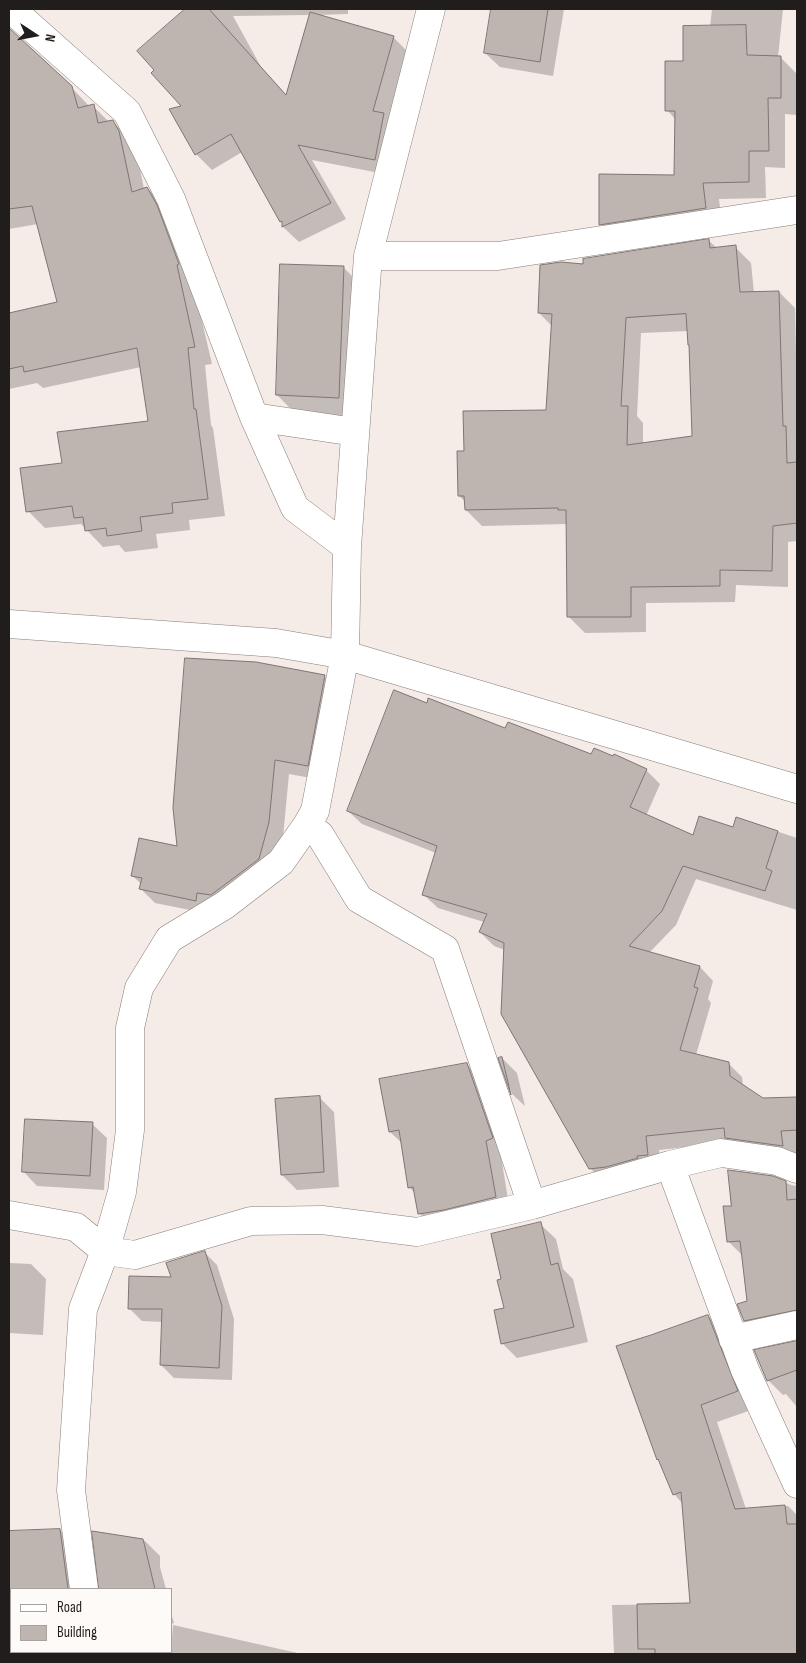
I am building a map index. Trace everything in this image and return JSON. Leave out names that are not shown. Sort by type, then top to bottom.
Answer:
[{"type":"street","points":[[11,9],[127,112],[171,199],[254,417],[295,508],[347,547]]},
{"type":"street","points":[[84,1588],[71,1490],[83,1309],[105,1251],[122,1192],[129,1139],[130,1028],[139,988],[169,939],[225,905],[281,862],[308,825],[315,811],[345,655],[347,547],[368,256],[431,9]]},
{"type":"street","points":[[368,256],[498,256],[797,210]]},
{"type":"street","points":[[254,417],[355,432]]},
{"type":"street","points":[[9,624],[276,643],[345,655],[797,788]]},
{"type":"street","points":[[308,825],[320,835],[360,899],[445,949],[532,1206]]},
{"type":"street","points":[[9,1215],[76,1227],[105,1251],[135,1256],[252,1221],[322,1220],[417,1232],[532,1206],[670,1165],[721,1153],[778,1162],[797,1168]]},
{"type":"street","points":[[670,1165],[744,1370],[797,1484]]},
{"type":"street","points":[[733,1339],[797,1325]]},
{"type":"building","points":[[185,9],[209,9],[286,95],[310,12],[394,36],[373,111],[384,113],[375,160],[298,145],[331,203],[282,227],[282,221],[280,222],[231,134],[195,155],[169,109],[181,106],[151,73],[154,70],[137,51]]},
{"type":"building","points":[[491,9],[548,9],[540,62],[484,53]]},
{"type":"building","points":[[746,25],[747,55],[781,56],[781,98],[768,98],[769,151],[749,151],[749,182],[703,183],[706,208],[599,225],[599,174],[674,175],[675,111],[665,111],[665,61],[683,61],[683,26]]},
{"type":"building","points":[[9,28],[72,86],[78,108],[94,104],[98,123],[113,120],[119,131],[132,192],[147,187],[157,205],[179,264],[177,265],[195,347],[188,348],[194,409],[196,409],[208,499],[172,503],[173,513],[140,517],[142,531],[107,536],[106,528],[85,531],[83,517],[74,518],[72,506],[26,512],[20,468],[62,463],[57,432],[148,421],[137,348],[24,372],[23,366],[9,369],[9,313],[57,302],[32,206],[9,209]]},
{"type":"building","points":[[709,239],[710,248],[736,245],[740,292],[779,291],[783,426],[786,426],[787,463],[797,462],[797,523],[773,526],[772,571],[720,570],[720,586],[631,587],[631,617],[567,617],[566,510],[558,510],[558,508],[465,510],[464,496],[458,496],[457,451],[464,451],[463,411],[546,410],[552,314],[538,313],[540,265],[561,262],[583,264],[583,259]],"holes":[[[686,314],[692,436],[627,445],[628,406],[621,406],[626,318]]]},
{"type":"building","points":[[280,264],[344,266],[339,398],[276,395]]},
{"type":"building","points":[[185,658],[256,662],[325,675],[308,766],[275,760],[269,822],[259,859],[211,895],[197,893],[196,901],[139,889],[142,878],[131,876],[139,838],[177,846],[173,808]]},
{"type":"building","points":[[394,690],[427,703],[428,698],[505,728],[508,722],[591,754],[594,748],[613,756],[614,754],[647,769],[630,807],[693,835],[699,816],[733,827],[736,817],[778,831],[766,868],[772,871],[765,891],[683,866],[662,911],[629,946],[700,966],[694,987],[698,988],[680,1050],[729,1062],[730,1076],[763,1098],[797,1097],[797,1130],[781,1131],[783,1146],[725,1138],[724,1128],[646,1136],[648,1155],[637,1156],[638,1158],[606,1167],[589,1169],[501,1014],[504,943],[479,932],[487,914],[422,895],[437,846],[347,811]]},
{"type":"building","points":[[502,1057],[511,1095],[498,1058]]},
{"type":"building","points":[[467,1063],[493,1138],[486,1141],[496,1197],[444,1210],[418,1214],[413,1187],[408,1188],[399,1130],[389,1132],[379,1079]]},
{"type":"building","points":[[320,1096],[324,1172],[281,1175],[275,1099]]},
{"type":"building","points":[[25,1119],[93,1122],[90,1176],[22,1172]]},
{"type":"building","points":[[728,1170],[773,1176],[786,1181],[787,1200],[797,1199],[797,1310],[744,1321],[737,1304],[747,1301],[740,1241],[727,1242],[723,1206],[731,1206]]},
{"type":"building","points":[[541,1222],[551,1265],[558,1263],[574,1327],[501,1344],[494,1310],[504,1308],[497,1280],[501,1279],[491,1234]]},
{"type":"building","points":[[205,1251],[222,1306],[219,1368],[160,1365],[162,1309],[128,1309],[129,1276],[171,1277],[166,1263]]},
{"type":"building","points":[[708,1315],[738,1391],[701,1405],[735,1509],[785,1505],[787,1524],[797,1524],[797,1654],[655,1654],[655,1649],[638,1649],[637,1604],[690,1603],[681,1492],[673,1495],[657,1460],[616,1346]]},
{"type":"building","points":[[797,1341],[797,1370],[767,1381],[754,1350]]},
{"type":"building","points":[[60,1529],[68,1588],[9,1589],[9,1531]]},
{"type":"building","points":[[92,1531],[143,1539],[155,1588],[99,1588]]}]
